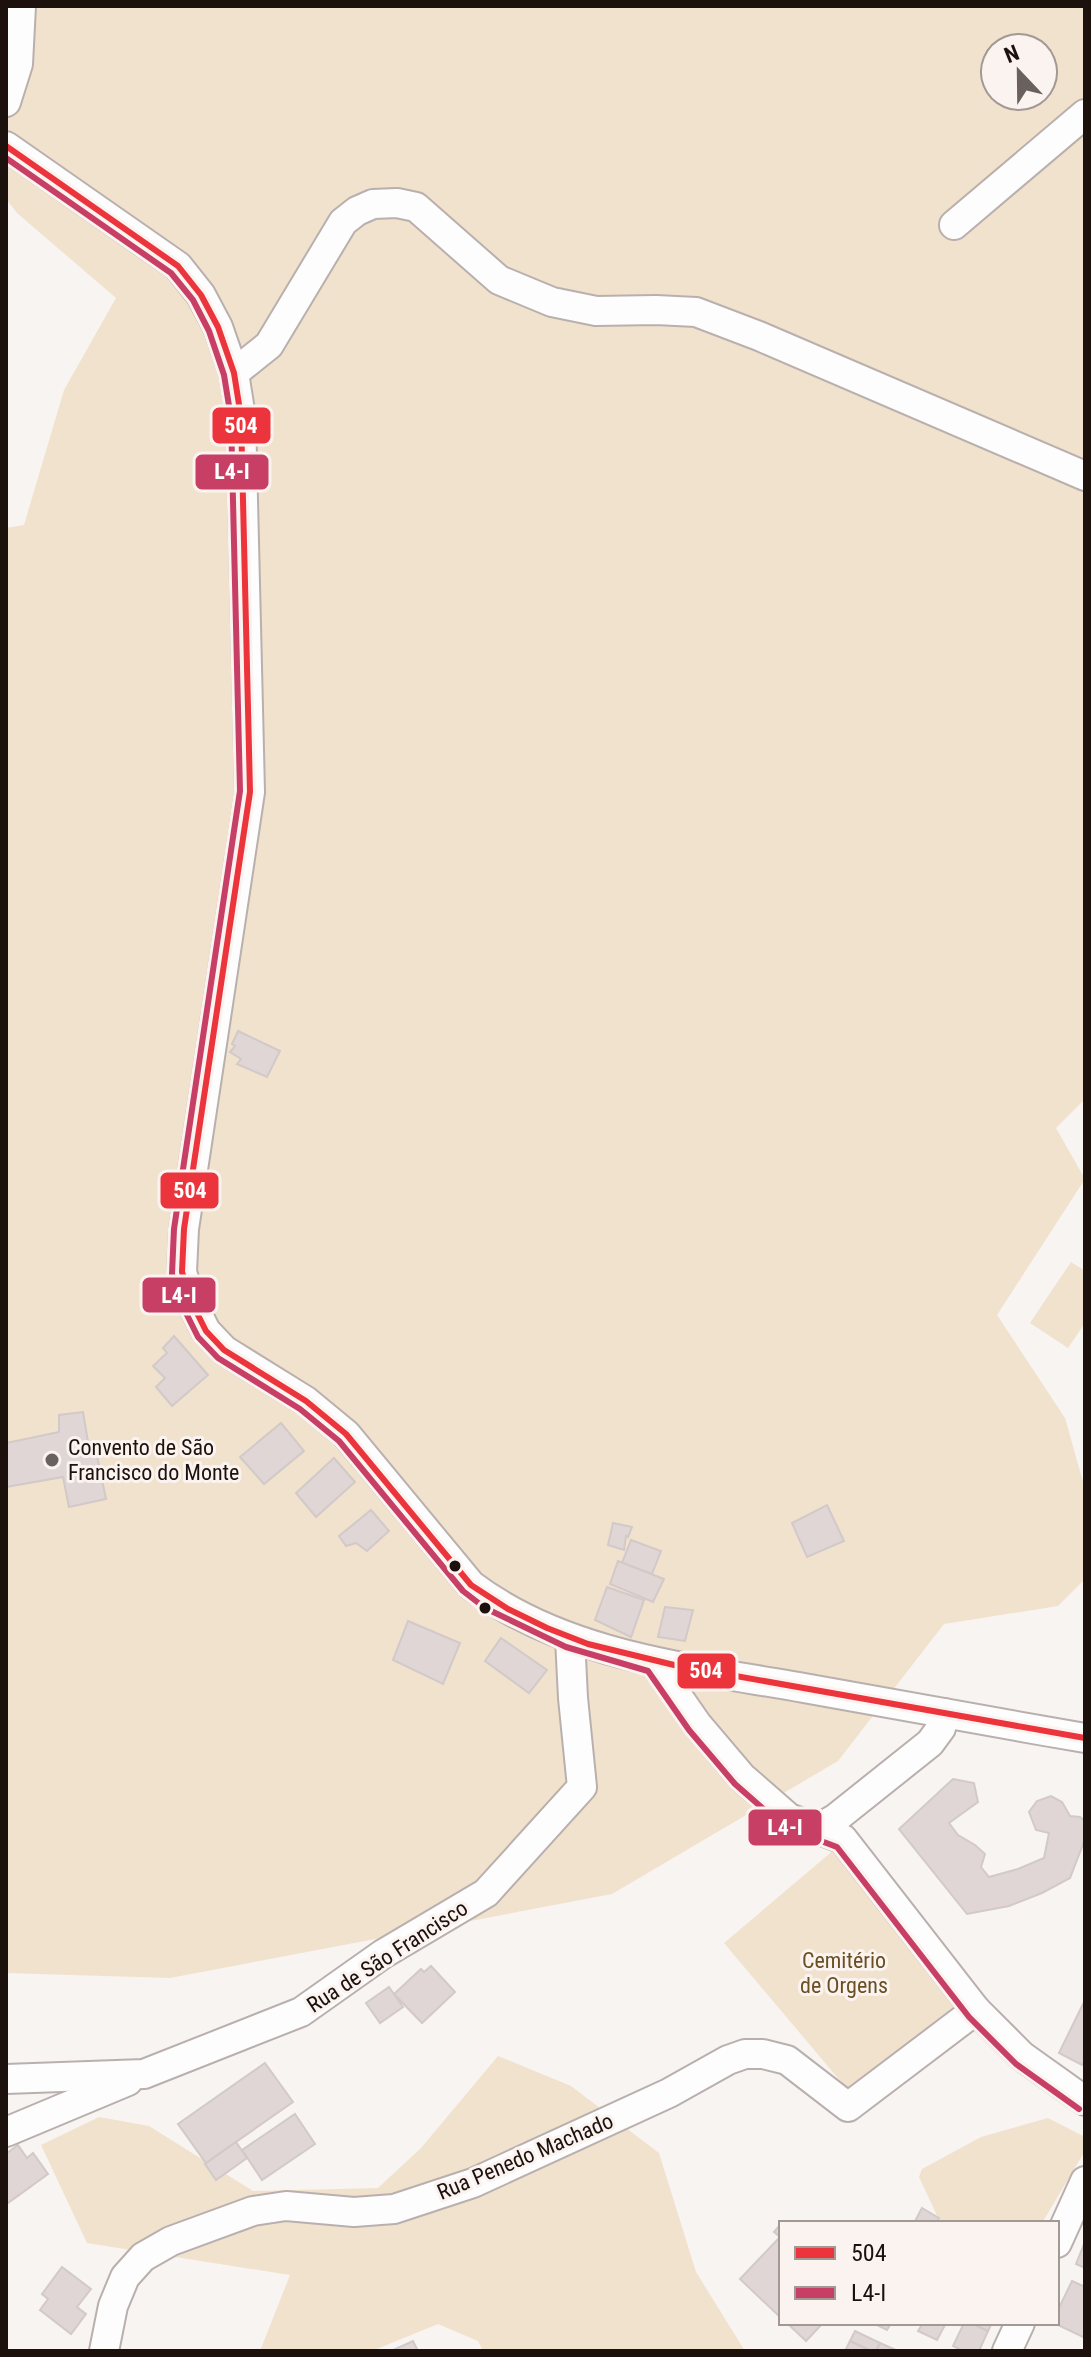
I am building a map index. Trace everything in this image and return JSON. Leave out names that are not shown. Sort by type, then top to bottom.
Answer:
[{"type":"street","points":[[6,102],[18,64],[21,6]]},
{"type":"street","points":[[954,225],[1085,114]]},
{"type":"street","points":[[6,146],[178,266],[201,295],[218,327],[234,373],[241,417],[250,792],[184,1229],[182,1272],[191,1301],[206,1331],[224,1350],[306,1401],[346,1434],[471,1585],[489,1599],[570,1638],[654,1662],[1085,1738]]},
{"type":"street","points":[[234,373],[269,345],[343,222],[373,204],[397,203],[416,207],[499,280],[552,302],[596,311],[696,312],[1085,476]]},
{"type":"street","name":"Rua de São Francisco","points":[[6,2079],[144,2074],[301,2012],[383,1954],[486,1893],[582,1787],[570,1638]]},
{"type":"street","points":[[654,1662],[697,1724],[742,1777],[789,1818],[843,1839],[976,2010],[1022,2056],[1085,2101]]},
{"type":"street","points":[[817,1829],[836,1818],[930,1743],[941,1728],[944,1713]]},
{"type":"street","name":"Rua Penedo Machado","points":[[104,2351],[113,2306],[125,2277],[143,2257],[171,2241],[253,2211],[286,2206],[354,2212],[394,2209],[473,2183],[669,2093],[728,2060],[745,2054],[763,2054],[787,2060],[848,2107],[976,2010]]},
{"type":"street","points":[[6,2132],[144,2074]]},
{"type":"street","points":[[1059,2239],[1085,2181]]},
{"type":"street","points":[[1007,2351],[1019,2325]]},
{"type":"green space","points":[[6,6],[1085,6],[1085,1099],[1056,1128],[1085,1179],[997,1315],[1065,1418],[1085,1489],[1085,1579],[1058,1606],[944,1624],[838,1761],[612,1894],[170,1978],[6,1973],[6,528],[24,525],[64,390],[116,298],[17,213],[6,199]]},
{"type":"green space","points":[[1071,1262],[1085,1271],[1085,1323],[1068,1348],[1030,1323]]},
{"type":"green space","name":"Cemitério de Orgens","points":[[835,1849],[964,2002],[853,2096],[724,1943]]},
{"type":"green space","points":[[498,2056],[571,2086],[659,2153],[696,2272],[745,2351],[483,2351],[478,2341],[438,2324],[372,2351],[260,2351],[290,2275],[87,2243],[41,2145],[99,2117],[149,2126],[253,2191],[378,2188],[421,2148]]},
{"type":"green space","points":[[1048,2118],[1085,2137],[1085,2151],[1043,2221],[940,2221],[919,2177],[922,2169],[981,2137]]},
{"type":"building","points":[[238,1031],[280,1051],[267,1077],[237,1064],[241,1059],[230,1052],[235,1046],[232,1044]]},
{"type":"building","points":[[174,1336],[208,1375],[172,1406],[156,1387],[165,1378],[153,1366],[167,1353],[163,1348]]},
{"type":"building","name":"Convento de São Francisco do Monte","points":[[83,1412],[88,1442],[94,1441],[106,1499],[69,1507],[63,1477],[6,1487],[6,1443],[59,1432],[59,1415]]},
{"type":"building","points":[[281,1423],[304,1451],[264,1484],[240,1457]]},
{"type":"building","points":[[334,1458],[355,1482],[316,1517],[296,1493]]},
{"type":"building","points":[[827,1505],[844,1541],[807,1557],[792,1523]]},
{"type":"building","points":[[371,1510],[389,1531],[367,1551],[356,1543],[346,1546],[339,1536]]},
{"type":"building","points":[[613,1523],[632,1527],[626,1536],[624,1550],[608,1545]]},
{"type":"building","points":[[631,1540],[661,1551],[652,1574],[622,1563]]},
{"type":"building","points":[[618,1561],[664,1579],[653,1602],[610,1584]]},
{"type":"building","points":[[607,1587],[644,1600],[631,1637],[595,1620]]},
{"type":"building","points":[[665,1607],[693,1610],[685,1641],[658,1637]]},
{"type":"building","points":[[408,1621],[460,1643],[443,1684],[393,1660]]},
{"type":"building","points":[[501,1638],[547,1670],[529,1693],[485,1661]]},
{"type":"building","points":[[953,1779],[974,1783],[978,1802],[949,1823],[958,1835],[985,1854],[981,1867],[989,1877],[1044,1858],[1049,1833],[1036,1830],[1029,1812],[1037,1801],[1051,1796],[1062,1802],[1070,1816],[1085,1821],[1085,1839],[1070,1878],[1009,1906],[967,1914],[899,1829]]},
{"type":"building","points":[[431,1966],[455,1992],[422,2023],[394,1994],[421,1969],[424,1972]]},
{"type":"building","points":[[389,1987],[403,2007],[380,2023],[366,2003]]},
{"type":"building","points":[[1083,2004],[1085,2060],[1082,2065],[1059,2053]]},
{"type":"building","points":[[265,2063],[293,2102],[206,2163],[178,2124]]},
{"type":"building","points":[[295,2114],[315,2144],[262,2180],[242,2150]]},
{"type":"building","points":[[236,2142],[247,2158],[216,2180],[205,2164]]},
{"type":"building","points":[[18,2145],[27,2158],[33,2153],[48,2174],[8,2203],[6,2154]]},
{"type":"building","points":[[922,2208],[939,2218],[937,2221],[915,2221]]},
{"type":"building","points":[[779,2238],[779,2316],[740,2279]]},
{"type":"building","points":[[1085,2244],[1085,2268],[1076,2264]]},
{"type":"building","points":[[62,2267],[91,2289],[77,2307],[86,2314],[71,2334],[40,2310],[48,2299],[42,2294]]},
{"type":"building","points":[[1072,2281],[1085,2287],[1085,2338],[1058,2325],[1059,2308]]},
{"type":"building","points":[[789,2325],[821,2325],[806,2341]]},
{"type":"building","points":[[922,2325],[945,2325],[937,2340],[918,2331]]},
{"type":"building","points":[[963,2325],[975,2325],[988,2331],[979,2351],[963,2351],[953,2346]]},
{"type":"building","points":[[975,2325],[991,2325],[988,2331]]},
{"type":"building","points":[[855,2331],[880,2343],[876,2351],[850,2341]]},
{"type":"building","points":[[413,2341],[418,2351],[391,2351]]},
{"type":"building","points":[[850,2341],[871,2351],[845,2351]]},
{"type":"building","points":[[880,2343],[898,2351],[876,2351]]},
{"type":"transit line","name":"504","points":[[6,146],[178,266],[201,295],[218,327],[234,373],[241,417],[250,792],[184,1229],[182,1272],[191,1301],[206,1331],[224,1350],[306,1401],[346,1434],[471,1585],[508,1609],[547,1628],[588,1644],[674,1665],[1085,1738]]},
{"type":"transit line","name":"L4-I","points":[[6,158],[171,273],[193,300],[209,331],[224,375],[231,418],[240,791],[174,1229],[172,1274],[182,1305],[198,1337],[218,1358],[300,1409],[339,1441],[463,1591],[485,1608],[566,1647],[648,1671],[689,1730],[735,1784],[784,1827],[837,1847],[969,2017],[1016,2064],[1079,2109]]},
{"type":"place","name":"Convento de São Francisco do Monte","points":[[52,1460]]}]
